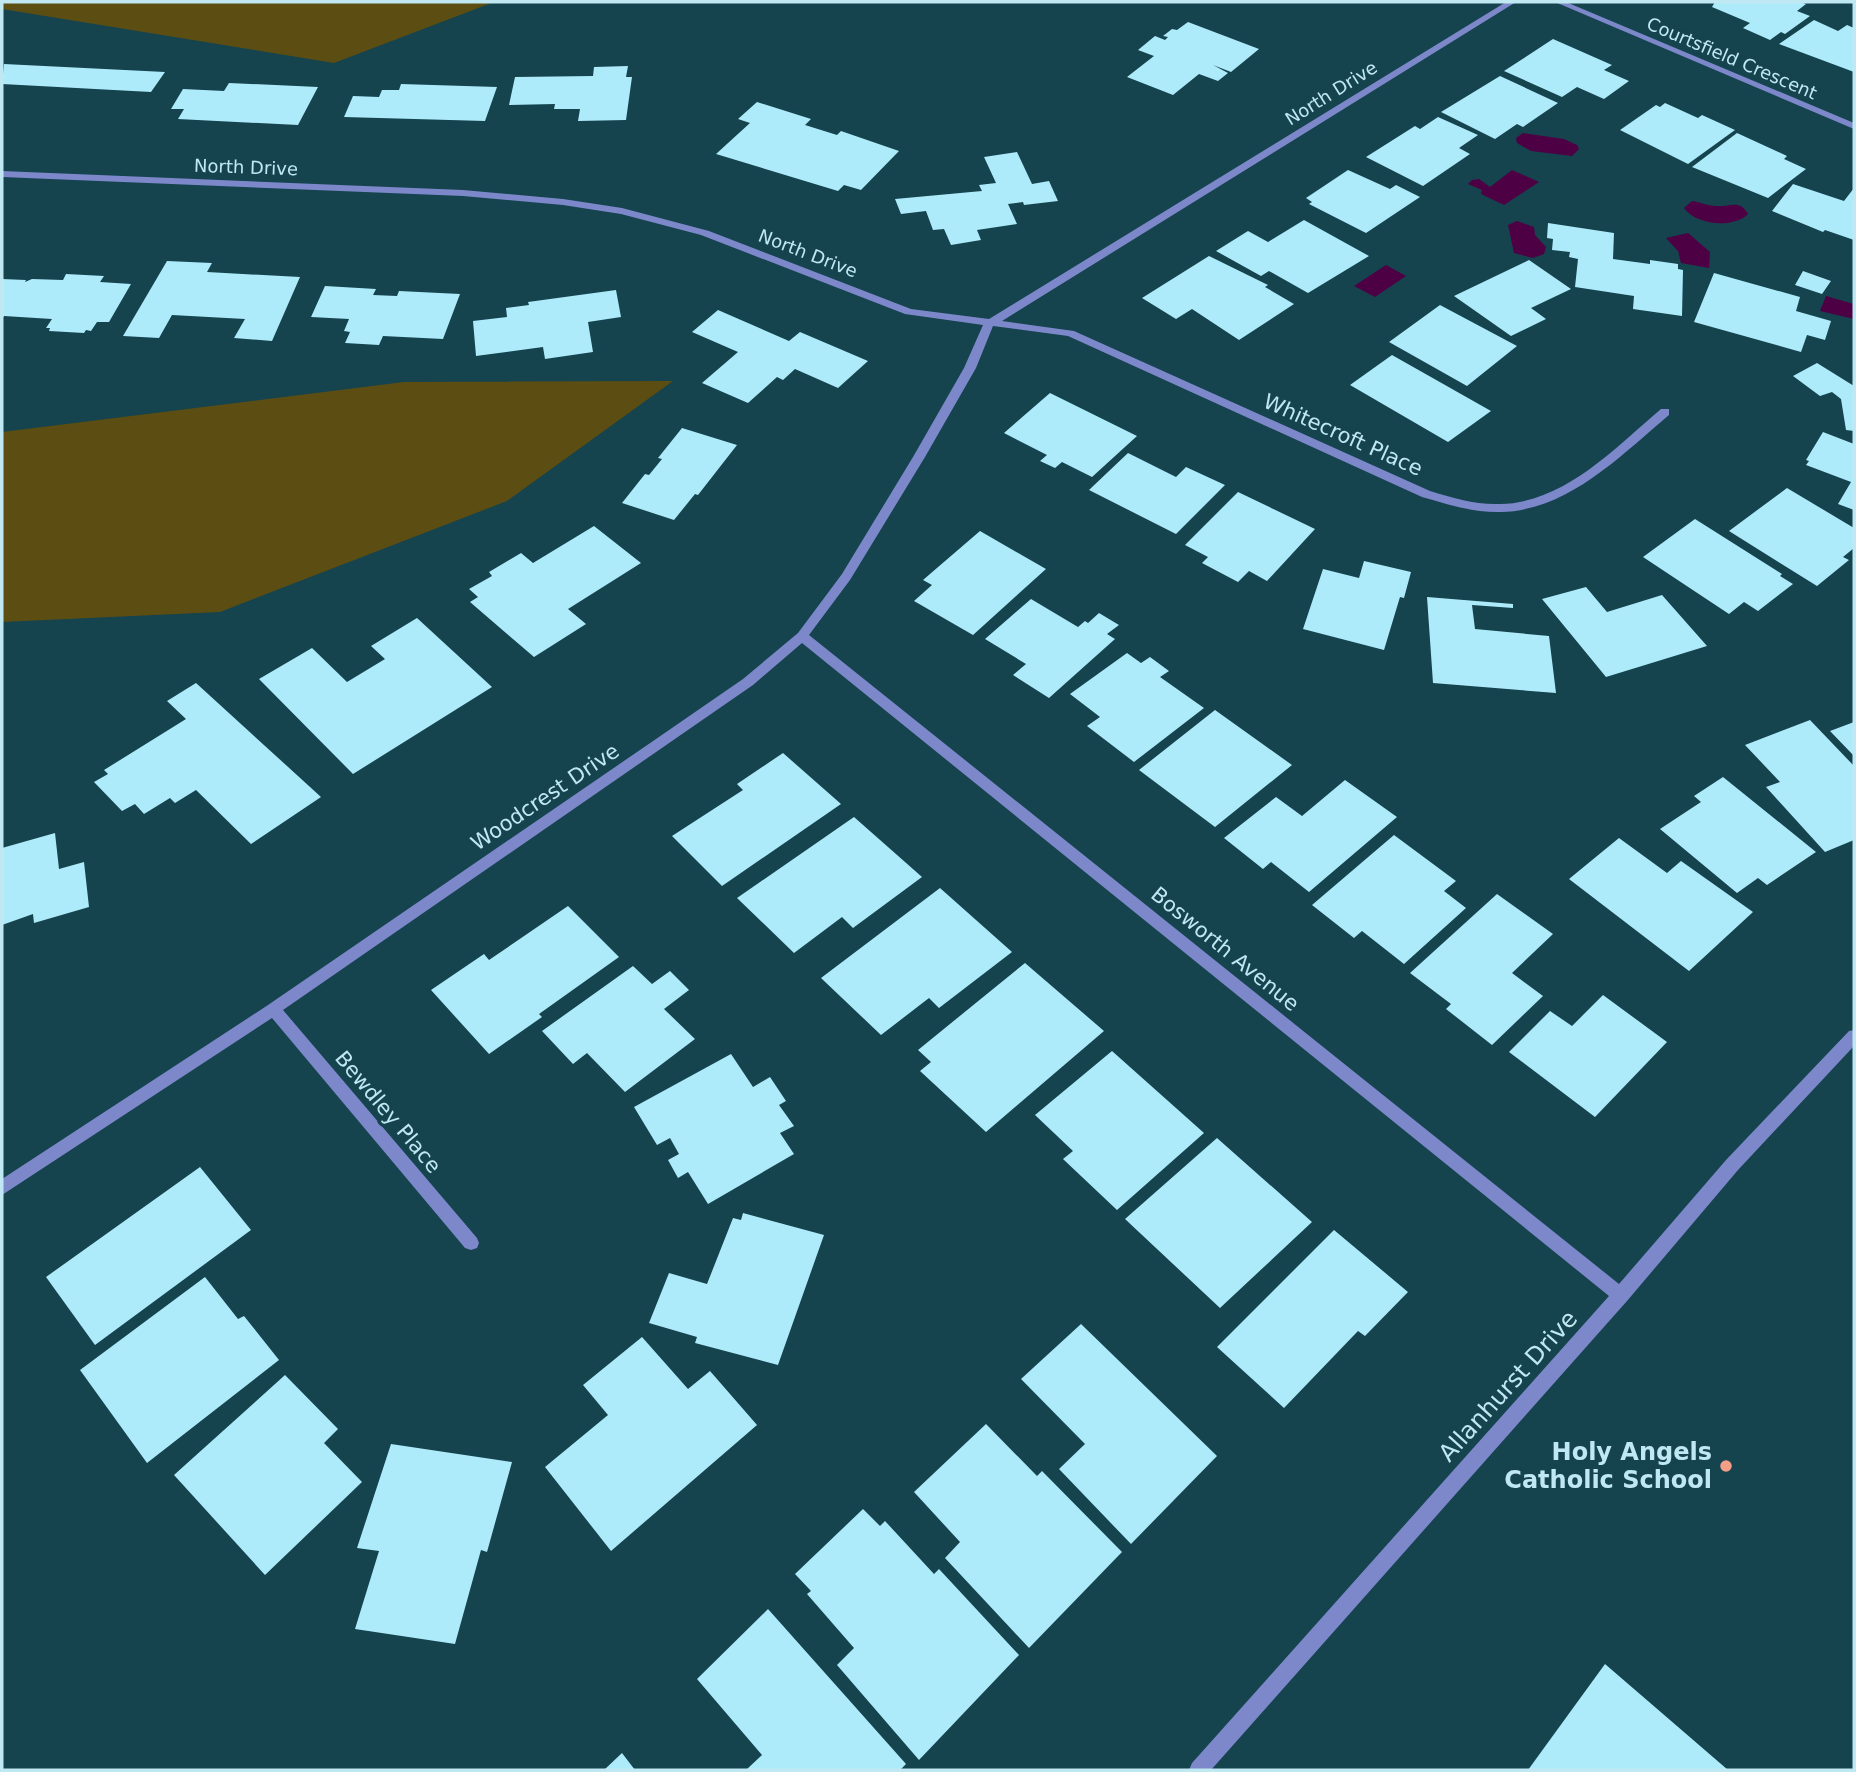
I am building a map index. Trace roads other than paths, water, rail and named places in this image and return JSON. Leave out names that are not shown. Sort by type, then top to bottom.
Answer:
[{"type":"street","name":"North Drive","points":[[2,174],[463,194],[589,205],[705,233],[909,312],[989,324],[1512,2]]},
{"type":"street","name":"Courtsfield Crescent","points":[[1559,2],[1854,127]]},
{"type":"street","name":"Whitecroft Place","points":[[989,324],[1070,333],[1426,494],[1454,504],[1483,509],[1510,508],[1548,500],[1577,484],[1665,412]]},
{"type":"street","name":"Woodcrest Drive","points":[[2,1188],[273,1009],[661,743],[748,682],[802,636],[846,576],[919,457],[970,369],[989,324]]},
{"type":"street","name":"Bosworth Avenue","points":[[802,636],[1621,1296]]},
{"type":"street","name":"Bewdley Place","points":[[273,1009],[471,1243]]},
{"type":"street","name":"Allanhurst Drive","points":[[1199,1770],[1621,1296],[1732,1165],[1854,1036]]},
{"type":"place","name":"Holy Angels Catholic School","points":[[1726,1466]]}]
